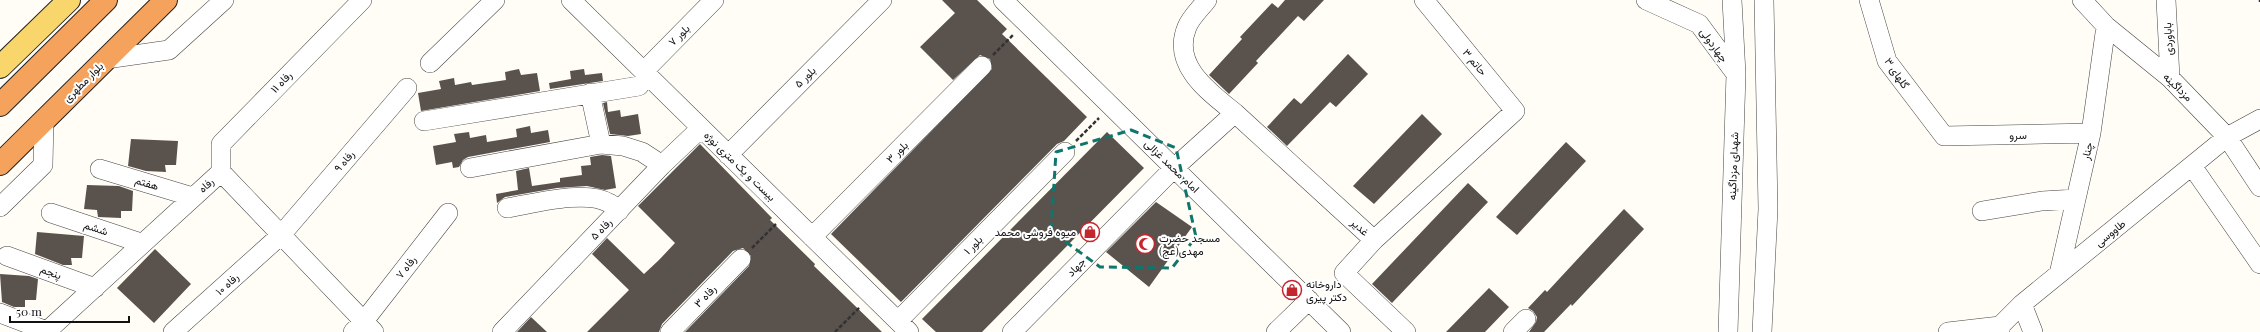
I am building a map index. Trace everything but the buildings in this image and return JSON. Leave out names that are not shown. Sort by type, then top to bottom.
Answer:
[{"type":"highway","points":[[0,105],[106,0]]},
{"type":"highway","name":"بلوار مطهری","points":[[0,164],[166,0]]},
{"type":"main road","points":[[0,68],[69,0]]},
{"type":"street","points":[[106,59],[169,50],[224,0]]},
{"type":"street","name":"رفاه ۱۱","points":[[221,172],[221,144],[362,0]]},
{"type":"street","points":[[430,63],[495,0]]},
{"type":"street","name":"بیست و یک متری نوژه","points":[[571,0],[642,78],[701,128],[903,326]]},
{"type":"street","name":"بلور ۷","points":[[642,78],[714,0]]},
{"type":"street","name":"بلور ۵","points":[[728,155],[882,0]]},
{"type":"street","name":"امام محمد غزالی","points":[[1002,0],[1342,332]]},
{"type":"street","name":"غدیر","points":[[1208,0],[1187,26],[1183,50],[1192,73],[1204,88],[1235,113],[1374,240],[1504,124]]},
{"type":"street","name":"حاتم ۳","points":[[1424,0],[1515,111],[1504,124]]},
{"type":"street","name":"چهاردولی","points":[[1646,0],[1699,24],[1736,74]]},
{"type":"street","name":"شهدای مزداگینه","points":[[1728,332],[1736,74],[1732,0]]},
{"type":"street","points":[[1762,332],[1768,210],[1764,0]]},
{"type":"street","name":"گلهای ۳","points":[[1869,0],[1887,61],[1944,136]]},
{"type":"street","name":"مزداگینه","points":[[2082,0],[2106,26],[2170,78],[2227,137],[2260,187]]},
{"type":"street","name":"باباوردی","points":[[2166,0],[2170,78]]},
{"type":"street","name":"چنار","points":[[2059,274],[2091,133],[2106,26]]},
{"type":"street","name":"بلور ۳","points":[[812,237],[982,66]]},
{"type":"street","points":[[424,121],[590,93],[642,78]]},
{"type":"street","name":"رفاه ۹","points":[[281,235],[407,88]]},
{"type":"street","points":[[590,93],[601,144]]},
{"type":"street","points":[[1174,168],[1235,113]]},
{"type":"street","name":"طاووسی","points":[[1998,330],[2022,304],[2227,137],[2260,119]]},
{"type":"street","points":[[0,206],[44,165],[44,120]]},
{"type":"street","name":"رفاه ۵","points":[[502,332],[662,165],[701,128]]},
{"type":"street","name":"سرو","points":[[1944,136],[2091,133]]},
{"type":"street","points":[[470,168],[601,144],[623,146],[642,152],[662,165]]},
{"type":"street","name":"بلور ۱","points":[[903,326],[1066,152]]},
{"type":"street","points":[[2192,166],[2260,264]]},
{"type":"street","name":"جهاد","points":[[1012,332],[1174,168]]},
{"type":"street","name":"هفتم","points":[[100,169],[193,197]]},
{"type":"street","name":"رفاه","points":[[46,332],[95,288],[141,243],[221,172],[281,235],[364,328]]},
{"type":"street","points":[[507,208],[572,198],[593,198],[609,202],[619,211]]},
{"type":"street","points":[[1982,210],[2042,200],[2076,200]]},
{"type":"street","name":"ششم","points":[[51,213],[141,243]]},
{"type":"street","name":"رفاه ۷","points":[[364,328],[448,213]]},
{"type":"street","name":"رفاه ۱۰","points":[[173,332],[281,235]]},
{"type":"street","points":[[1374,240],[1344,273],[1406,332]]},
{"type":"street","name":"پنجم","points":[[7,256],[95,288]]},
{"type":"street","name":"رفاه ۳","points":[[670,332],[741,259]]},
{"type":"street","points":[[1276,332],[1309,300]]},
{"type":"street","points":[[2022,304],[2033,332]]},
{"type":"street","points":[[0,313],[46,332]]},
{"type":"street","points":[[1948,332],[1998,330]]},
{"type":"path","points":[[982,66],[1025,22]]},
{"type":"path","points":[[1066,152],[1111,106]]},
{"type":"path","points":[[741,259],[787,213]]},
{"type":"path","points":[[835,332],[872,296]]},
{"type":"highlighted area","points":[[1131,130],[1176,148],[1196,237],[1172,268],[1100,267],[1051,231],[1056,152]]},
{"type":"place","name":"میوه فروشی محمد","points":[[1090,232]]},
{"type":"place","name":"مسجد حضرت مهدی(عج)","points":[[1145,244]]},
{"type":"place","name":"داروخانه دکتر پیری","points":[[1292,290]]}]
